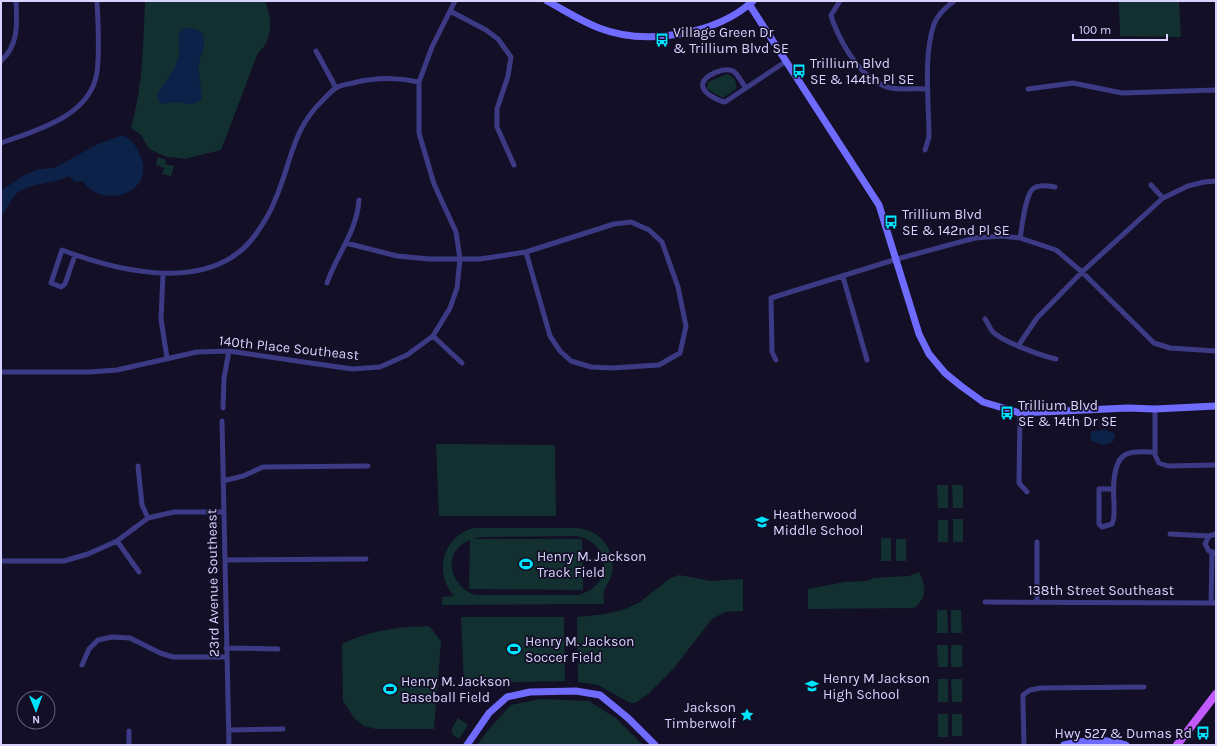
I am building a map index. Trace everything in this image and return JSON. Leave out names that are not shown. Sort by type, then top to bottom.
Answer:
[{"type":"main road","points":[[1177,745],[1216,694]]},
{"type":"street","points":[[1,61],[13,46],[17,28],[16,1]]},
{"type":"street","points":[[1,143],[55,121],[78,108],[90,92],[97,73],[97,1]]},
{"type":"street","points":[[455,1],[432,47],[419,82],[419,133],[434,184],[456,232],[460,259],[456,288],[450,308],[433,336],[462,363]]},
{"type":"street","points":[[547,1],[600,28],[626,35],[660,37],[697,31],[724,19],[751,3],[785,62],[879,205],[919,334],[929,354],[945,373],[983,402],[1020,412],[1216,406]]},
{"type":"street","points":[[840,1],[831,15],[836,31],[862,71],[875,82],[891,88],[928,89]]},
{"type":"street","points":[[925,150],[930,137],[928,89],[930,41],[935,23],[943,9],[954,1]]},
{"type":"street","points":[[450,11],[486,30],[498,39],[511,57],[508,76],[497,110],[497,127],[514,165]]},
{"type":"street","points":[[316,51],[336,88]]},
{"type":"street","points":[[746,88],[733,71],[729,70],[706,77],[702,88],[710,96],[725,102],[746,88],[785,62]]},
{"type":"street","points":[[75,255],[65,284],[61,287],[54,286],[51,283],[62,250],[120,268],[163,274],[199,270],[231,258],[256,235],[275,200],[289,155],[306,119],[336,88],[378,78],[398,78],[419,82]]},
{"type":"street","points":[[1028,89],[1073,83],[1122,93],[1216,90]]},
{"type":"street","points":[[1018,346],[1037,318],[1082,272],[1164,198],[1188,186],[1216,181]]},
{"type":"street","points":[[1151,185],[1164,198]]},
{"type":"street","points":[[1020,238],[1028,194],[1034,188],[1044,186],[1055,187]]},
{"type":"street","points":[[327,283],[333,265],[346,243],[358,213],[359,200]]},
{"type":"street","points":[[346,243],[396,256],[429,259],[480,259],[526,252],[614,224],[631,222],[648,230],[662,242],[678,287],[686,326],[680,353],[659,365],[612,368],[591,367],[571,361],[560,351],[550,336],[526,252]]},
{"type":"street","points":[[776,360],[772,352],[771,298],[843,277],[897,259],[976,238],[1000,236],[1020,238],[1056,250],[1082,272],[1154,343],[1170,348],[1216,351]]},
{"type":"street","points":[[163,274],[161,319],[167,358]]},
{"type":"street","points":[[843,277],[867,360]]},
{"type":"street","points":[[985,319],[993,332],[1018,346],[1044,357],[1056,359]]},
{"type":"street","name":"140th Place Southeast","points":[[1,372],[90,372],[117,370],[197,352],[230,351],[352,369],[380,367],[407,355],[433,336]]},
{"type":"street","points":[[223,408],[224,378],[230,351]]},
{"type":"street","points":[[1155,409],[1155,452],[1159,463],[1168,466],[1216,465]]},
{"type":"street","points":[[1020,412],[1019,483],[1028,492]]},
{"type":"street","name":"23rd Avenue Southeast","points":[[222,421],[226,560],[228,745]]},
{"type":"street","points":[[1114,489],[1099,489],[1098,524],[1102,527],[1112,524],[1114,520],[1114,489],[1117,464],[1120,458],[1130,452],[1155,452]]},
{"type":"street","points":[[138,466],[142,505],[148,518]]},
{"type":"street","points":[[223,481],[243,476],[263,467],[368,466]]},
{"type":"street","points":[[1,561],[64,561],[88,554],[117,541],[148,518],[174,512],[224,512]]},
{"type":"street","points":[[1170,534],[1209,536],[1216,534]]},
{"type":"street","points":[[1209,536],[1206,541],[1206,546],[1214,552],[1214,603]]},
{"type":"street","points":[[117,541],[139,572]]},
{"type":"street","points":[[1037,542],[1037,602]]},
{"type":"street","points":[[226,560],[366,559]]},
{"type":"street","name":"138th Street Southeast","points":[[986,602],[1214,603]]},
{"type":"street","points":[[82,665],[89,649],[98,640],[112,637],[130,638],[160,653],[173,657],[226,656]]},
{"type":"street","points":[[226,648],[278,649]]},
{"type":"street","points":[[1024,745],[1023,701],[1024,696],[1030,690],[1041,688],[1144,687]]},
{"type":"street","points":[[467,745],[489,713],[507,697],[530,692],[576,691],[600,695],[628,718],[655,745]]},
{"type":"street","points":[[228,730],[283,729]]},
{"type":"street","points":[[128,731],[129,745]]},
{"type":"street","points":[[1064,745],[1077,742],[1102,740],[1126,745]]},
{"type":"green space","points":[[145,1],[265,2],[268,9],[270,22],[269,36],[267,42],[258,53],[221,150],[185,159],[167,157],[149,149],[141,135],[131,128],[140,81]]},
{"type":"green space","points":[[1119,1],[1179,1],[1181,37],[1120,36]]},
{"type":"green space","points":[[727,74],[732,76],[735,80],[736,89],[723,98],[707,89],[708,82]]},
{"type":"green space","points":[[158,157],[166,160],[165,164],[174,166],[171,176],[162,174],[164,168],[156,165]]},
{"type":"green space","points":[[436,444],[555,445],[556,516],[439,516]]},
{"type":"green space","points":[[937,485],[948,485],[948,508],[938,508]]},
{"type":"green space","points":[[952,485],[963,485],[963,508],[953,508]]},
{"type":"green space","points":[[953,519],[963,519],[963,542],[953,542]]},
{"type":"green space","points":[[938,520],[948,520],[948,542],[938,542]]},
{"type":"green space","points":[[474,528],[577,528],[593,533],[600,537],[605,543],[612,557],[612,574],[604,591],[604,604],[442,605],[442,597],[454,596],[448,587],[444,576],[444,556],[455,539],[463,532]],"holes":[[[577,536],[589,541],[603,556],[603,574],[598,583],[590,590],[578,595],[475,595],[459,584],[454,576],[452,568],[452,560],[455,552],[461,545],[470,540],[469,589],[583,590],[582,539],[472,539],[483,537]]]},
{"type":"green space","points":[[881,538],[891,538],[891,561],[881,561]]},
{"type":"green space","points":[[896,539],[906,539],[906,561],[896,561]]},
{"type":"green space","points":[[919,572],[923,582],[924,595],[919,604],[914,608],[808,609],[808,589],[844,582],[867,581],[874,578],[909,576]]},
{"type":"green space","points":[[679,575],[711,581],[743,579],[743,611],[725,612],[712,619],[674,668],[647,695],[635,703],[630,703],[598,685],[578,682],[577,617],[606,614],[625,609],[640,602],[669,579]]},
{"type":"green space","points":[[937,610],[947,610],[948,633],[937,633]]},
{"type":"green space","points":[[951,610],[961,610],[962,633],[951,633]]},
{"type":"green space","name":"Henry M. Jackson Soccer Field","points":[[461,617],[564,617],[565,681],[464,683]]},
{"type":"green space","name":"Henry M. Jackson Baseball Field","points":[[429,626],[441,641],[434,729],[376,729],[364,726],[354,718],[343,701],[342,644],[374,632],[406,627]]},
{"type":"green space","points":[[937,645],[948,645],[948,667],[938,667]]},
{"type":"green space","points":[[951,645],[962,645],[962,667],[951,667]]},
{"type":"green space","points":[[938,679],[948,679],[948,702],[938,702]]},
{"type":"green space","points":[[951,679],[962,679],[962,702],[952,702]]},
{"type":"green space","points":[[540,699],[589,701],[617,719],[643,745],[477,745],[489,729],[511,705]]},
{"type":"green space","points":[[938,714],[948,714],[948,737],[938,737]]},
{"type":"green space","points":[[952,714],[962,714],[962,736],[952,736]]},
{"type":"green space","points":[[458,718],[468,725],[459,739],[452,734],[452,728]]},
{"type":"water","points":[[189,28],[202,33],[204,37],[199,70],[202,98],[197,103],[189,104],[175,102],[160,104],[157,95],[178,60],[180,32],[182,29]]},
{"type":"water","points":[[123,135],[137,148],[143,169],[141,180],[134,188],[125,194],[113,196],[102,195],[91,190],[83,181],[75,182],[69,176],[20,191],[15,195],[1,217],[1,191],[24,175],[37,170],[56,167],[96,145]]},
{"type":"water","points":[[1106,430],[1115,434],[1113,442],[1103,445],[1092,441],[1090,437],[1093,431]]},
{"type":"place","name":"Village Green Dr & Trillium Blvd SE","points":[[662,40]]},
{"type":"place","name":"Trillium Blvd SE & 144th Pl SE","points":[[799,71]]},
{"type":"place","name":"Trillium Blvd SE & 142nd Pl SE","points":[[891,222]]},
{"type":"place","name":"Trillium Blvd SE & 14th Dr SE","points":[[1007,413]]},
{"type":"place","name":"Heatherwood Middle School","points":[[762,522]]},
{"type":"place","name":"Henry M. Jackson Track Field","points":[[526,564]]},
{"type":"place","name":"Henry M. Jackson Soccer Field","points":[[514,649]]},
{"type":"place","name":"Henry M Jackson High School","points":[[812,686]]},
{"type":"place","name":"Henry M. Jackson Baseball Field","points":[[390,689]]},
{"type":"place","name":"Jackson Timberwolf","points":[[747,715]]},
{"type":"place","name":"Hwy 527 & Dumas Rd","points":[[1203,733]]}]
